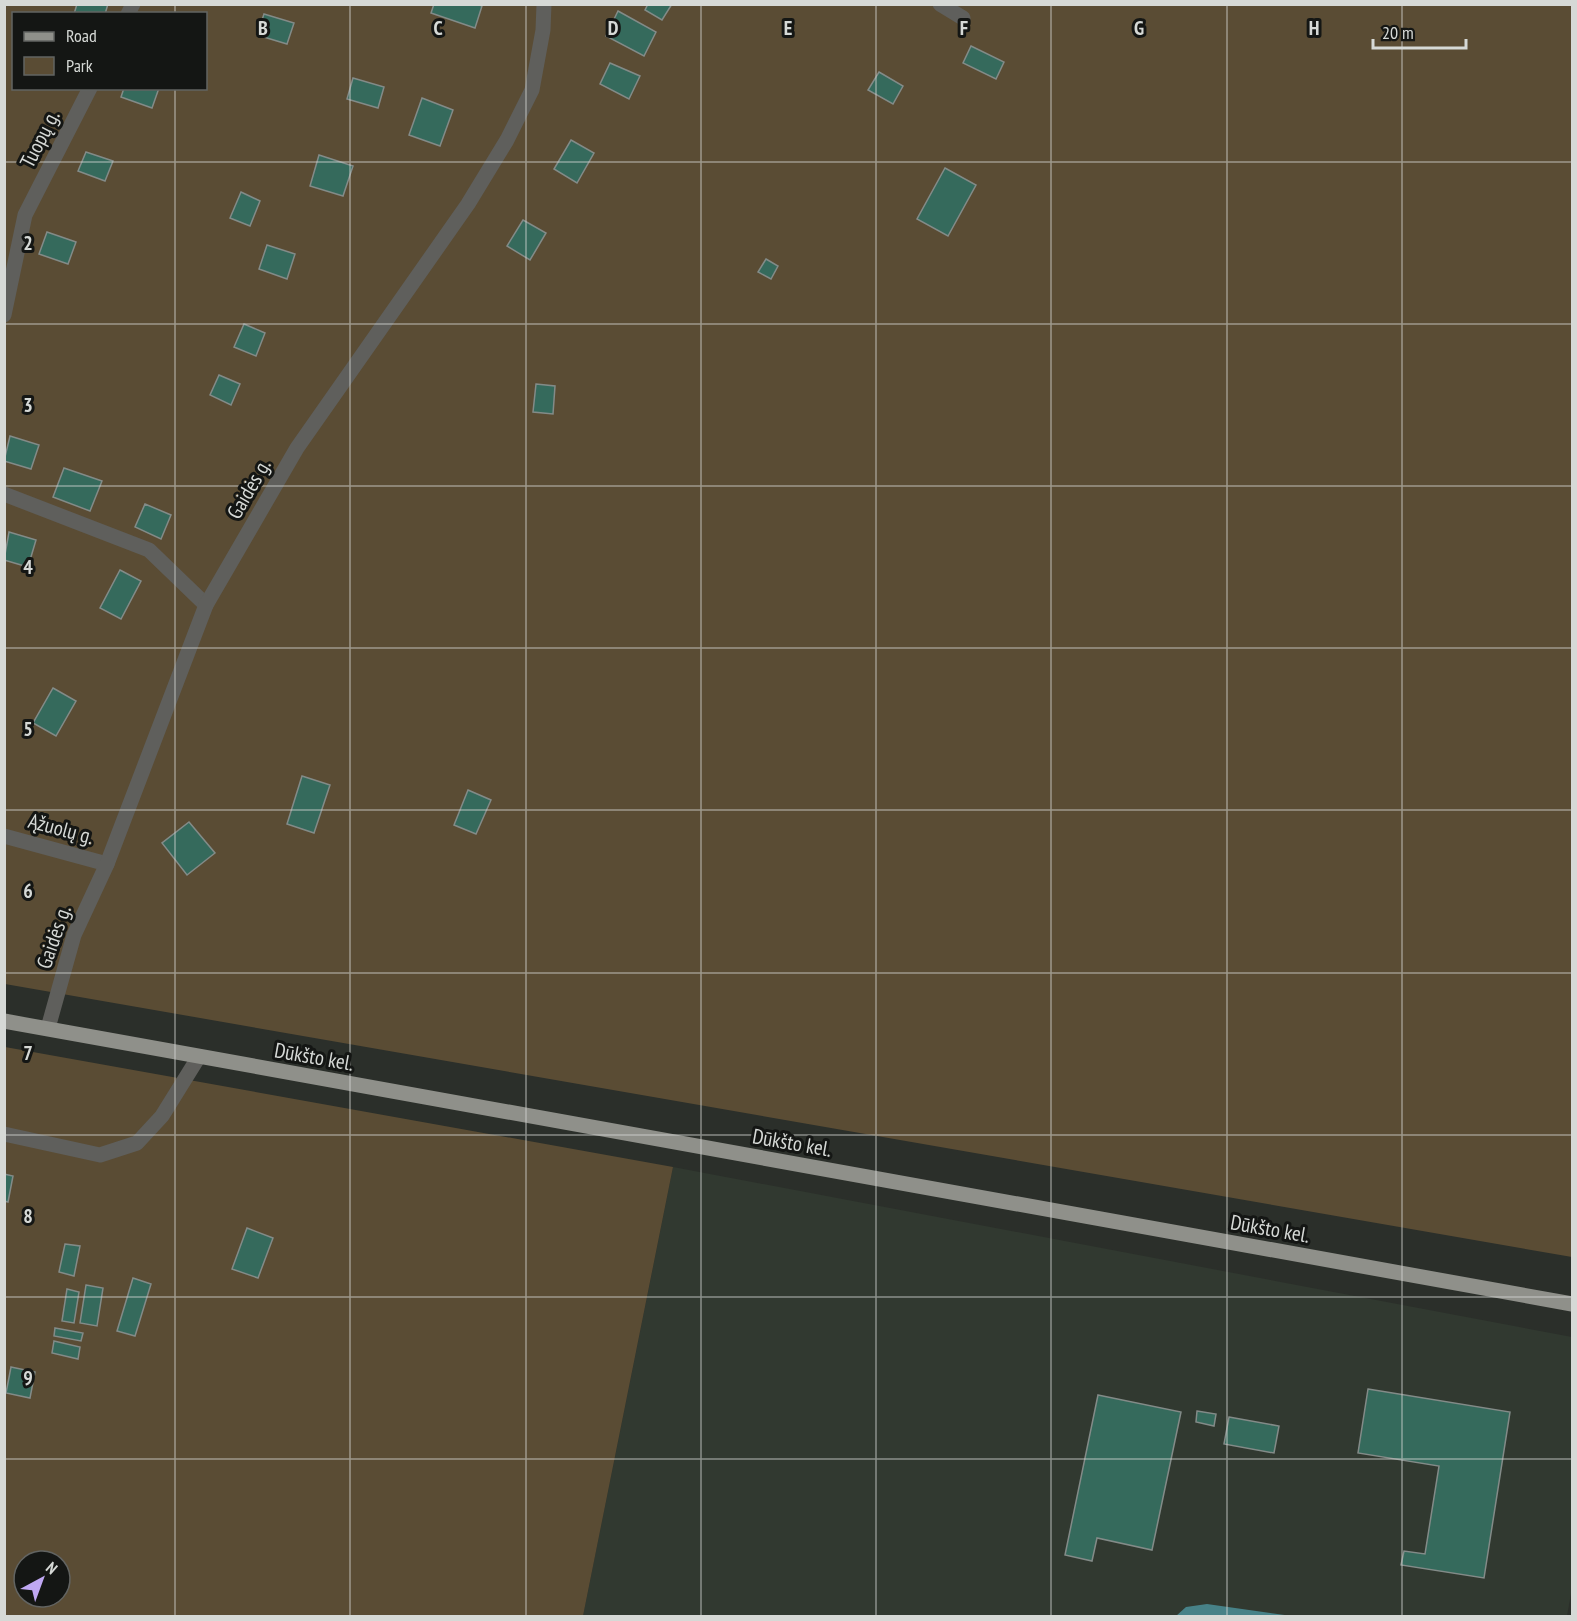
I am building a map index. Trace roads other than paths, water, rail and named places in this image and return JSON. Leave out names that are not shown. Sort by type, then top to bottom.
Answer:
[{"type":"main road","name":"Dūkšto kel.","points":[[4,1021],[198,1058],[1572,1304]]},
{"type":"street","name":"Gaidės g.","points":[[48,1028],[74,935],[107,864],[206,605],[297,448],[468,204],[507,140],[532,90],[543,30],[544,4]]},
{"type":"street","points":[[940,4],[963,18]]},
{"type":"street","name":"Tuopų g.","points":[[4,315],[25,215],[89,90]]},
{"type":"street","points":[[4,494],[149,550],[206,605]]},
{"type":"street","name":"Ąžuolų g.","points":[[4,836],[107,864]]},
{"type":"street","points":[[4,1134],[100,1155],[137,1143],[162,1116],[198,1058]]},
{"type":"water","points":[[1207,1604],[1292,1616],[1176,1616],[1186,1607]]}]
